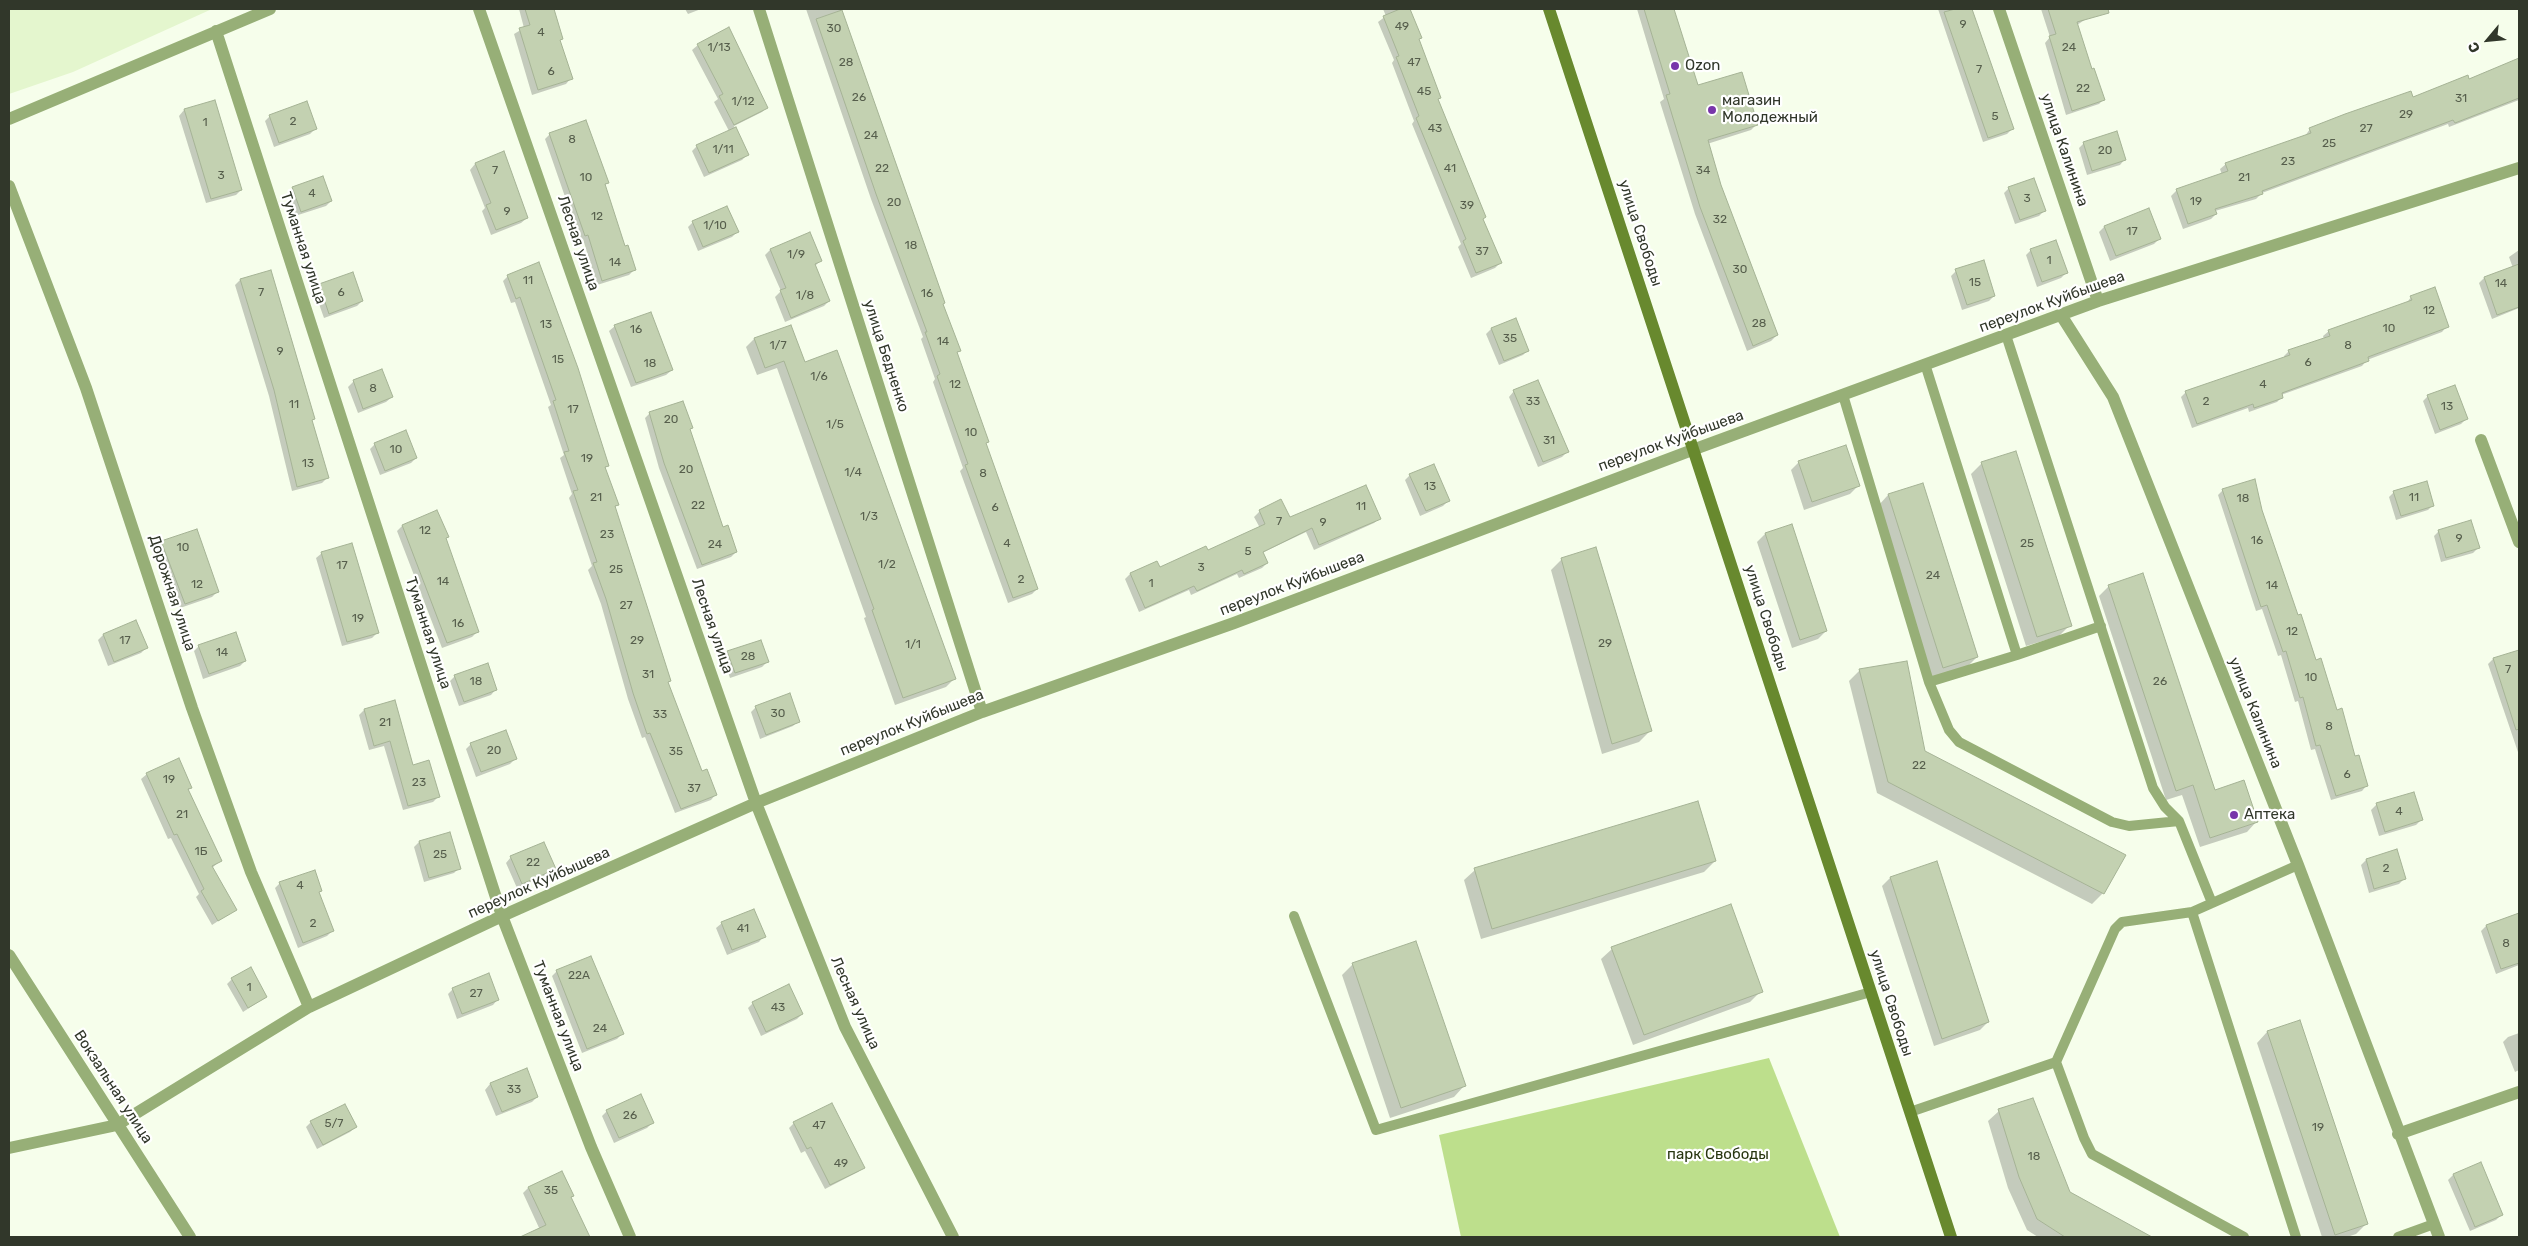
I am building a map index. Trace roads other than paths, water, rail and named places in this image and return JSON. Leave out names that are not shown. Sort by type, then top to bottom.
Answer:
[{"type":"main road","name":"улица Свободы","points":[[1549,9],[1695,449],[1950,1237]]},
{"type":"street","points":[[9,119],[270,9]]},
{"type":"street","name":"Лесная улица","points":[[479,9],[756,802],[845,1027],[953,1237]]},
{"type":"street","name":"улица Бедненко","points":[[759,9],[982,712]]},
{"type":"street","name":"улица Калинина","points":[[2000,9],[2098,301]]},
{"type":"street","name":"Туманная улица","points":[[216,31],[502,916],[590,1147],[630,1237]]},
{"type":"street","name":"переулок Куйбышева","points":[[9,1148],[117,1125],[309,1008],[502,916],[756,802],[982,712],[1243,620],[1695,449],[2098,301],[2519,168]]},
{"type":"street","name":"Дорожная улица","points":[[9,186],[86,388],[192,708],[251,872],[309,1008]]},
{"type":"street","name":"улица Калинина","points":[[2061,315],[2113,397],[2298,865],[2398,1134],[2439,1237]]},
{"type":"street","points":[[2481,440],[2519,542]]},
{"type":"street","name":"Вокзальная улица","points":[[9,955],[190,1237]]},
{"type":"street","points":[[2398,1134],[2519,1092]]},
{"type":"lane","points":[[2006,335],[2153,788],[2165,806],[2179,821],[2212,903]]},
{"type":"lane","points":[[1925,364],[2017,655]]},
{"type":"lane","points":[[1843,395],[1929,682],[1948,730],[1959,742],[2112,822],[2129,826],[2179,821]]},
{"type":"lane","points":[[1929,682],[2017,655],[2101,626]]},
{"type":"lane","points":[[2244,1237],[2092,1154],[2084,1138],[2056,1062],[2115,929],[2122,922],[2192,912],[2298,865]]},
{"type":"lane","points":[[2192,912],[2296,1237]]},
{"type":"lane","points":[[1294,916],[1376,1130],[1871,992]]},
{"type":"lane","points":[[1910,1112],[2056,1062]]},
{"type":"lane","points":[[2398,1237],[2434,1224]]},
{"type":"place","name":"Ozon","points":[[1675,66]]},
{"type":"place","name":"магазин Молодежный","points":[[1712,110]]},
{"type":"place","name":"Аптека","points":[[2234,815]]},
{"type":"park label","name":"парк Свободы","points":[[1718,1155]]}]
